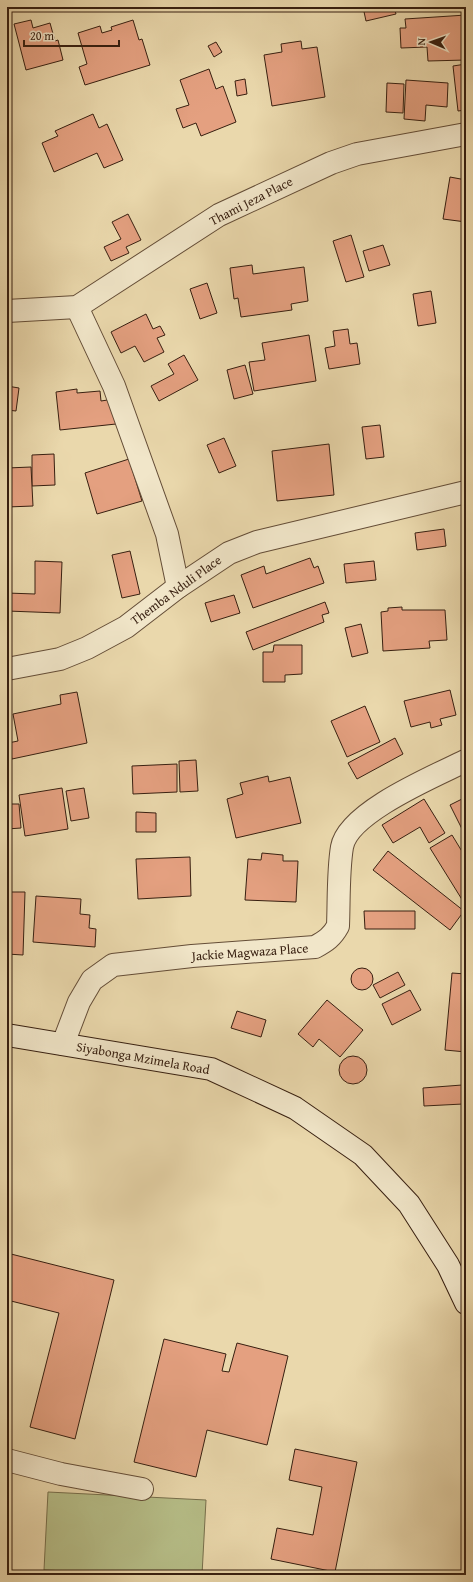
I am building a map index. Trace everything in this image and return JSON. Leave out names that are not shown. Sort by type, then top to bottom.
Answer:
[{"type":"street","name":"Thami Jeza Place","points":[[7,311],[77,307],[146,264],[219,215],[310,171],[357,154],[466,134]]},
{"type":"street","points":[[77,307],[114,386],[167,534],[178,587]]},
{"type":"street","name":"Themba Nduli Place","points":[[7,668],[60,659],[87,648],[126,627],[178,587],[229,552],[257,542],[466,492]]},
{"type":"street","name":"Jackie Magwaza Place","points":[[63,1044],[79,1002],[92,980],[113,965],[192,956],[315,947],[326,942],[333,936],[338,926],[342,846],[346,836],[371,810],[465,761]]},
{"type":"street","name":"Siyabonga Mzimela Road","points":[[7,1035],[211,1069],[295,1108],[363,1155],[409,1204],[448,1265],[466,1302]]},
{"type":"street","points":[[7,1460],[61,1474],[142,1489]]},
{"type":"green space","points":[[48,1492],[206,1500],[202,1575],[158,1575],[44,1570]]},
{"type":"building","points":[[363,7],[394,7],[396,14],[366,21]]},
{"type":"building","points":[[466,15],[466,60],[428,61],[427,47],[401,48],[400,28],[406,28],[405,19]]},
{"type":"building","points":[[31,20],[33,28],[50,23],[55,41],[58,40],[63,60],[26,70],[14,24]]},
{"type":"building","points":[[133,20],[139,40],[142,39],[150,65],[85,85],[79,67],[87,64],[78,33],[100,26],[102,33],[112,30],[111,27]]},
{"type":"building","points":[[301,41],[302,49],[317,47],[325,97],[272,106],[264,55],[282,52],[281,44]]},
{"type":"building","points":[[216,42],[222,52],[214,57],[208,46]]},
{"type":"building","points":[[466,64],[466,110],[458,111],[453,66]]},
{"type":"building","points":[[209,69],[216,89],[223,86],[236,122],[201,136],[196,123],[183,128],[176,109],[189,105],[180,80]]},
{"type":"building","points":[[245,79],[247,94],[237,96],[235,81]]},
{"type":"building","points":[[406,80],[448,83],[447,107],[426,105],[425,121],[404,119]]},
{"type":"building","points":[[387,83],[404,84],[403,113],[386,112]]},
{"type":"building","points":[[93,114],[99,128],[107,124],[123,160],[104,168],[97,153],[54,172],[42,143],[58,136],[55,131]]},
{"type":"building","points":[[450,177],[466,180],[466,222],[443,219]]},
{"type":"building","points":[[128,214],[141,240],[126,247],[129,253],[111,261],[104,247],[121,239],[112,222]]},
{"type":"building","points":[[351,235],[364,277],[346,282],[333,241]]},
{"type":"building","points":[[383,245],[390,265],[369,271],[363,251]]},
{"type":"building","points":[[252,265],[253,274],[304,267],[308,301],[291,304],[292,310],[241,317],[238,298],[234,299],[230,268]]},
{"type":"building","points":[[207,283],[217,313],[200,319],[190,289]]},
{"type":"building","points":[[431,291],[436,323],[418,326],[413,294]]},
{"type":"building","points":[[146,314],[153,329],[160,326],[165,335],[157,338],[164,352],[144,362],[135,346],[121,353],[111,332]]},
{"type":"building","points":[[348,329],[350,344],[357,343],[360,364],[329,369],[325,348],[335,346],[333,331]]},
{"type":"building","points":[[309,335],[316,381],[254,391],[249,362],[265,360],[262,343]]},
{"type":"building","points":[[184,355],[198,380],[159,401],[151,386],[174,374],[168,364]]},
{"type":"building","points":[[245,365],[253,394],[234,399],[227,370]]},
{"type":"building","points":[[7,386],[19,388],[16,411],[7,410]]},
{"type":"building","points":[[77,389],[77,393],[100,391],[101,401],[114,399],[116,424],[60,430],[56,392]]},
{"type":"building","points":[[380,425],[384,457],[366,459],[362,427]]},
{"type":"building","points":[[224,438],[236,466],[219,473],[207,445]]},
{"type":"building","points":[[329,444],[334,495],[277,501],[272,451]]},
{"type":"building","points":[[54,454],[55,485],[32,486],[32,455]]},
{"type":"building","points":[[129,459],[142,501],[97,514],[85,473]]},
{"type":"building","points":[[31,467],[33,506],[7,507],[7,468]]},
{"type":"building","points":[[444,529],[446,546],[417,550],[415,533]]},
{"type":"building","points":[[130,551],[140,594],[122,598],[112,555]]},
{"type":"building","points":[[310,558],[314,568],[318,566],[324,583],[253,608],[241,575],[264,566],[266,574]]},
{"type":"building","points":[[35,561],[62,562],[60,613],[7,611],[7,593],[35,594]]},
{"type":"building","points":[[374,561],[376,580],[346,583],[344,564]]},
{"type":"building","points":[[234,595],[240,613],[211,622],[205,603]]},
{"type":"building","points":[[325,602],[329,613],[322,615],[324,622],[253,650],[246,632]]},
{"type":"building","points":[[402,607],[402,610],[445,610],[447,640],[429,641],[430,648],[383,651],[381,612],[388,611],[388,608]]},
{"type":"building","points":[[361,624],[368,653],[352,657],[345,628]]},
{"type":"building","points":[[274,645],[302,645],[302,674],[285,675],[285,682],[263,682],[263,652],[273,652]]},
{"type":"building","points":[[450,690],[456,715],[440,719],[442,725],[431,728],[430,722],[411,727],[404,701]]},
{"type":"building","points":[[77,692],[87,743],[12,759],[8,743],[18,741],[13,714],[61,704],[60,695]]},
{"type":"building","points":[[365,706],[380,742],[347,757],[331,721]]},
{"type":"building","points":[[395,738],[403,754],[357,779],[348,763]]},
{"type":"building","points":[[196,760],[198,791],[180,792],[179,761]]},
{"type":"building","points":[[177,764],[177,792],[133,794],[132,766]]},
{"type":"building","points":[[268,776],[269,782],[290,777],[301,823],[236,838],[227,799],[243,794],[240,783]]},
{"type":"building","points":[[62,788],[68,829],[25,836],[19,795]]},
{"type":"building","points":[[84,788],[89,818],[71,821],[66,791]]},
{"type":"building","points":[[466,797],[466,837],[450,805]]},
{"type":"building","points":[[424,799],[445,833],[429,843],[420,827],[393,843],[382,825]]},
{"type":"building","points":[[7,804],[19,804],[21,828],[7,829]]},
{"type":"building","points":[[136,812],[156,813],[156,832],[136,832]]},
{"type":"building","points":[[452,835],[466,858],[466,906],[430,848]]},
{"type":"building","points":[[388,851],[464,911],[450,930],[373,870]]},
{"type":"building","points":[[262,853],[283,855],[283,861],[298,861],[296,902],[245,900],[248,859],[261,860]]},
{"type":"building","points":[[190,857],[191,896],[138,899],[136,859]]},
{"type":"building","points":[[7,892],[25,892],[23,955],[7,954]]},
{"type":"building","points":[[36,896],[81,899],[80,914],[90,915],[89,928],[96,929],[95,947],[33,942]]},
{"type":"building","points":[[364,911],[415,911],[415,929],[365,929]]},
{"type":"building","points":[[362,968],[370,971],[373,979],[370,987],[362,990],[354,987],[351,979],[354,971]]},
{"type":"building","points":[[398,972],[405,985],[380,998],[373,985]]},
{"type":"building","points":[[452,973],[466,974],[466,1052],[445,1050]]},
{"type":"building","points":[[410,990],[421,1010],[392,1025],[382,1004]]},
{"type":"building","points":[[327,1000],[363,1030],[340,1057],[319,1039],[313,1047],[298,1034]]},
{"type":"building","points":[[237,1011],[266,1020],[261,1037],[231,1028]]},
{"type":"building","points":[[353,1056],[363,1060],[367,1070],[363,1080],[353,1084],[343,1080],[339,1070],[343,1060]]},
{"type":"building","points":[[462,1085],[463,1104],[424,1106],[423,1088]]},
{"type":"building","points":[[7,1253],[114,1280],[75,1439],[30,1427],[59,1313],[7,1300]]},
{"type":"building","points":[[164,1339],[226,1354],[222,1371],[229,1372],[237,1343],[288,1356],[267,1445],[207,1430],[196,1477],[134,1462]]},
{"type":"building","points":[[295,1449],[357,1462],[335,1572],[271,1559],[277,1528],[313,1535],[322,1487],[289,1480]]}]
